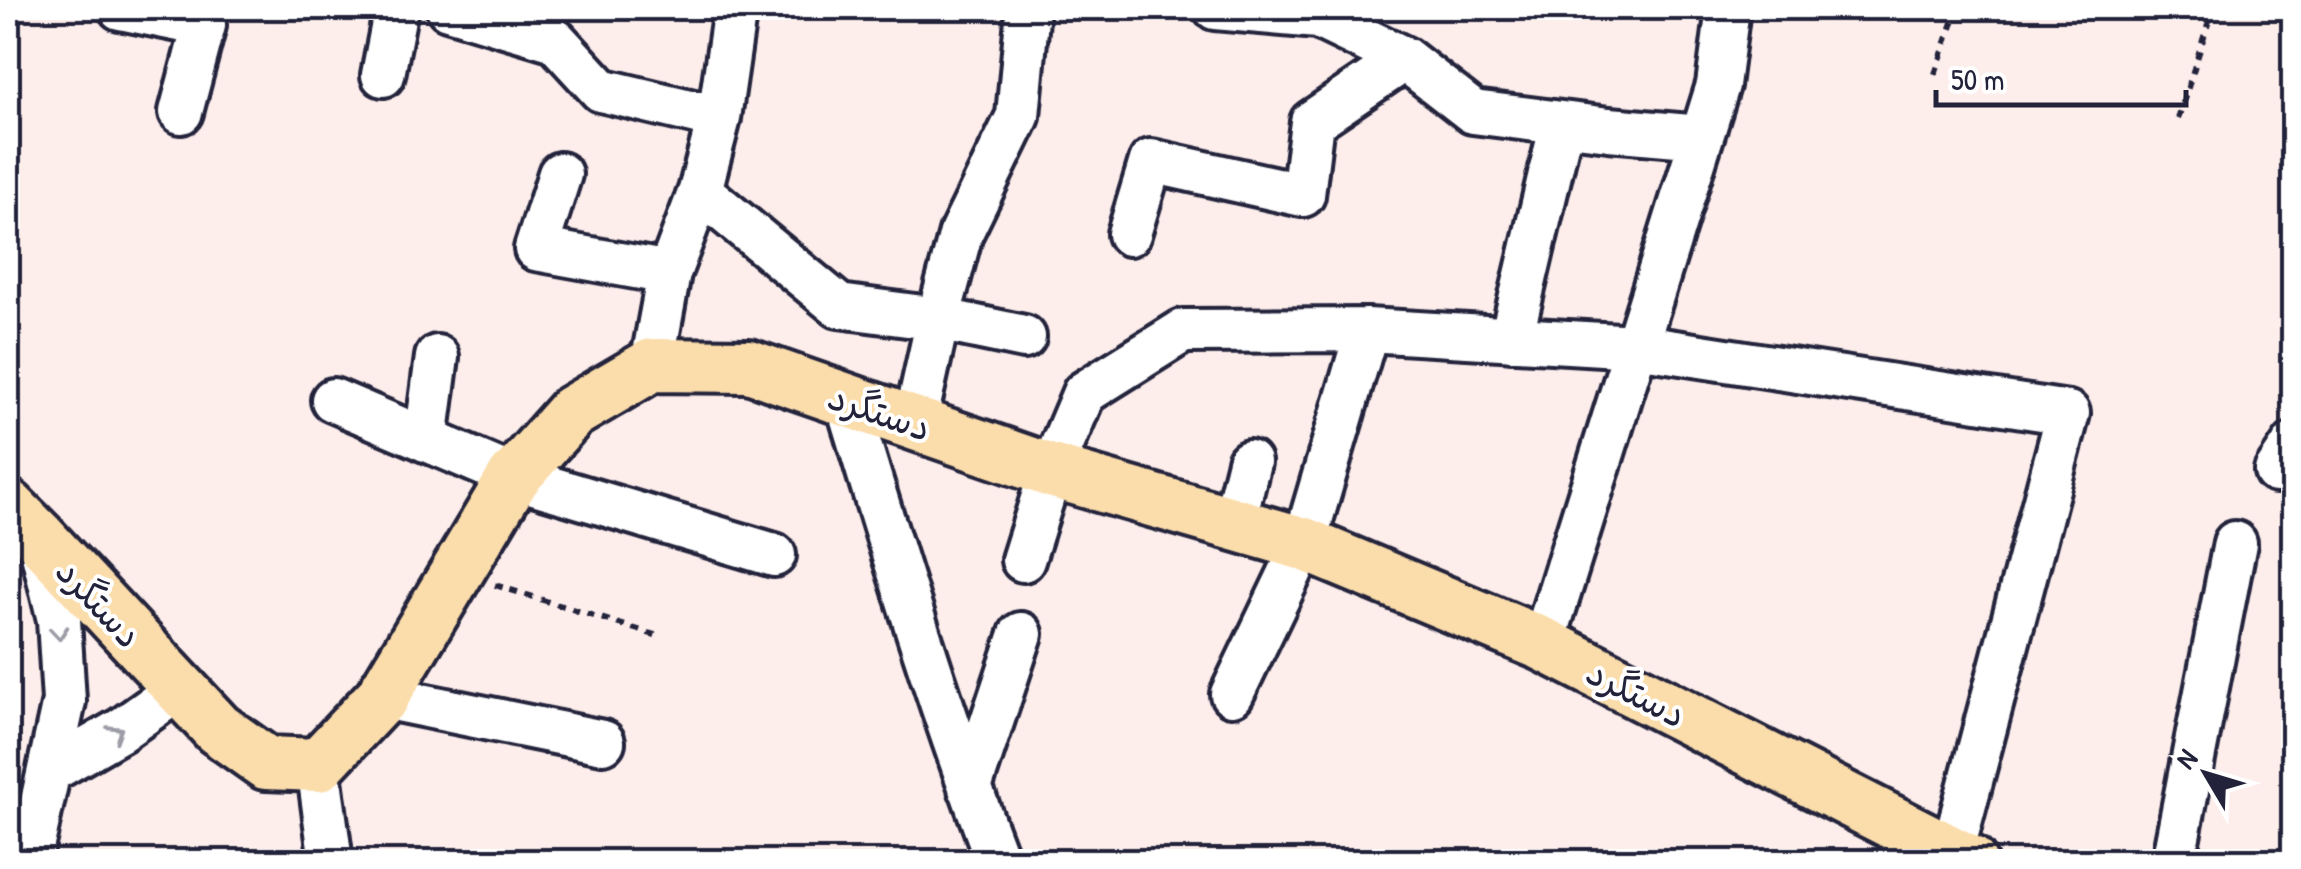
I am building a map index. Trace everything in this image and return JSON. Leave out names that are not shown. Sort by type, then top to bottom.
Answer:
[{"type":"main road","name":"دستگرد","points":[[652,365],[749,366],[1051,471],[1304,544],[1542,644],[1961,857]]},
{"type":"main road","points":[[318,766],[382,697],[514,476],[572,412],[652,365]]},
{"type":"main road","name":"دستگرد","points":[[24,522],[218,729],[266,764],[318,766]]},
{"type":"street","points":[[120,8],[204,25],[181,112]]},
{"type":"street","points":[[383,76],[396,8]]},
{"type":"street","points":[[448,8],[555,40],[600,90],[718,118]]},
{"type":"street","points":[[652,365],[670,273],[700,191],[718,118],[736,8]]},
{"type":"street","points":[[915,423],[961,232],[1018,116],[1028,8]]},
{"type":"street","points":[[1215,8],[1321,12],[1405,59],[1473,112],[1702,137]]},
{"type":"street","points":[[1542,644],[1718,85],[1728,8]]},
{"type":"street","points":[[1130,234],[1151,161],[1304,195],[1312,122],[1405,59]]},
{"type":"street","points":[[1512,339],[1562,124]]},
{"type":"street","points":[[560,174],[536,250],[670,273]]},
{"type":"street","points":[[700,191],[839,306],[938,319],[1024,337]]},
{"type":"street","points":[[1023,560],[1051,471],[1084,393],[1183,330],[1367,330],[1636,346],[2068,413],[1961,857]]},
{"type":"street","points":[[1232,694],[1304,544],[1367,330]]},
{"type":"street","points":[[426,440],[437,357]]},
{"type":"street","points":[[846,399],[903,586],[998,862]]},
{"type":"street","points":[[333,400],[514,476],[774,555]]},
{"type":"street","points":[[1234,522],[1249,462]]},
{"type":"street","points":[[24,522],[58,620],[64,701],[30,862]]},
{"type":"street","points":[[2173,862],[2235,543]]},
{"type":"street","points":[[970,788],[1021,634]]},
{"type":"street","points":[[50,771],[121,730],[180,688]]},
{"type":"street","points":[[382,697],[603,742]]},
{"type":"street","points":[[318,766],[331,862]]},
{"type":"path","points":[[1935,74],[1958,8]]},
{"type":"path","points":[[2178,119],[2214,8]]},
{"type":"path","points":[[456,573],[660,637]]}]
